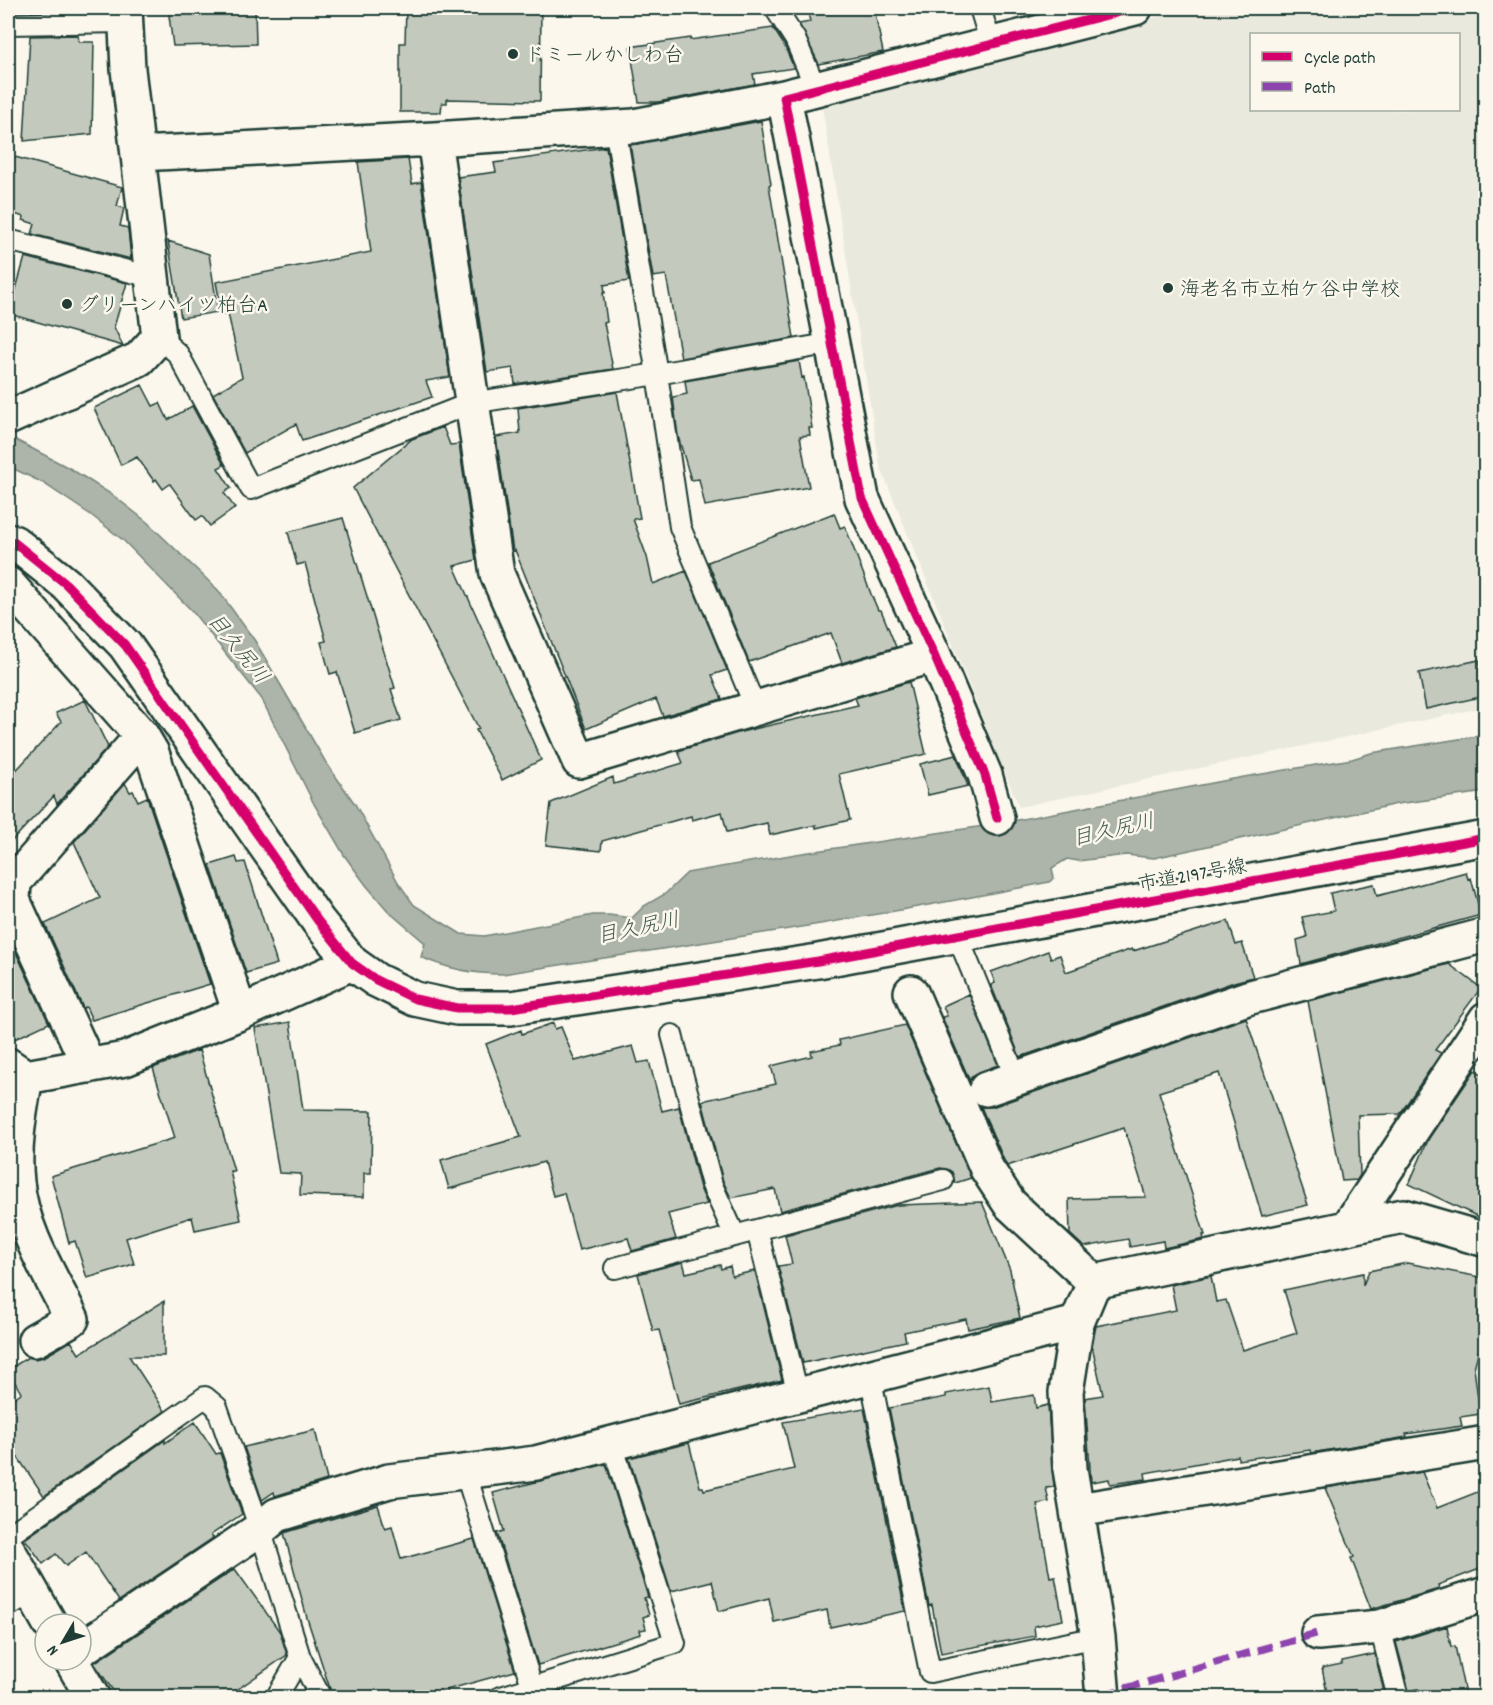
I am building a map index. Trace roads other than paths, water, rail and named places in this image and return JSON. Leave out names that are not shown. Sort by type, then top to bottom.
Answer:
[{"type":"street","points":[[138,154],[634,126],[784,97],[1134,8]]},
{"type":"street","points":[[11,414],[139,359],[159,337],[128,69],[125,15]]},
{"type":"street","points":[[784,97],[861,498],[934,655],[985,775],[997,818]]},
{"type":"street","points":[[434,139],[497,574],[579,761],[934,655]]},
{"type":"street","name":"市道2197号線","points":[[8,540],[15,543],[66,584],[125,645],[318,921],[352,963],[376,980],[415,999],[457,1008],[512,1008],[818,961],[1485,838]]},
{"type":"street","points":[[8,584],[142,736],[152,753],[240,1013]]},
{"type":"street","points":[[89,1066],[13,900],[14,882],[142,736]]},
{"type":"street","points":[[1001,1084],[1247,998],[1485,935]]},
{"type":"street","points":[[35,1340],[72,1320],[26,1225],[17,1183],[17,1071],[89,1066],[125,1059],[240,1013],[352,963]]},
{"type":"street","points":[[911,992],[987,1168],[1010,1204],[1094,1282]]},
{"type":"street","points":[[1348,1227],[1485,1019]]},
{"type":"street","points":[[1094,1282],[1403,1216],[1485,1240]]},
{"type":"street","points":[[1094,1282],[1077,1323],[1066,1392],[1070,1469],[1098,1637],[1103,1698]]},
{"type":"street","points":[[93,1641],[260,1529],[277,1515],[389,1481],[536,1463],[1077,1323]]},
{"type":"street","points":[[1078,1510],[1485,1443]]},
{"type":"street","points":[[8,1550],[20,1599],[36,1612]]},
{"type":"street","points":[[1318,1633],[1380,1627],[1485,1594]]},
{"type":"street","points":[[78,1672],[93,1698]]},
{"type":"lane","points":[[775,8],[795,39],[816,89]]},
{"type":"lane","points":[[980,8],[991,44]]},
{"type":"lane","points":[[8,24],[125,15]]},
{"type":"lane","points":[[615,127],[657,374],[680,527],[756,709]]},
{"type":"lane","points":[[8,240],[151,277]]},
{"type":"lane","points":[[159,337],[178,354],[251,489],[471,403],[657,374],[833,343]]},
{"type":"lane","points":[[957,935],[1001,1084]]},
{"type":"lane","points":[[672,1035],[712,1185],[735,1236]]},
{"type":"lane","points":[[615,1268],[943,1180]]},
{"type":"lane","points":[[757,1230],[798,1394]]},
{"type":"lane","points":[[870,1376],[930,1672],[1098,1637]]},
{"type":"lane","points":[[8,1536],[205,1398],[217,1407],[260,1529],[300,1657],[321,1698]]},
{"type":"lane","points":[[498,1698],[675,1642],[612,1444]]},
{"type":"lane","points":[[465,1471],[532,1686]]},
{"type":"lane","points":[[1380,1627],[1398,1698]]},
{"type":"lane","points":[[276,1698],[300,1657]]},
{"type":"water","name":"目久尻川","points":[[8,436],[71,469],[114,496],[147,522],[218,590],[255,641],[325,761],[355,804],[398,882],[414,905],[461,934],[484,936],[593,915],[632,918],[644,906],[665,894],[687,873],[991,825],[1352,759],[1371,753],[1485,735],[1485,792],[1397,804],[1154,858],[1126,855],[1078,861],[1067,859],[1052,868],[1054,878],[1049,882],[845,920],[503,974],[451,968],[421,957],[425,943],[389,912],[344,855],[314,804],[261,698],[192,611],[123,540],[43,483],[8,466]]},
{"type":"place","name":"ドミールかしわ台","points":[[513,54]]},
{"type":"place","name":"海老名市立柏ケ谷中学校","points":[[1168,288]]},
{"type":"place","name":"グリーンハイツ柏台A","points":[[67,304]]}]
